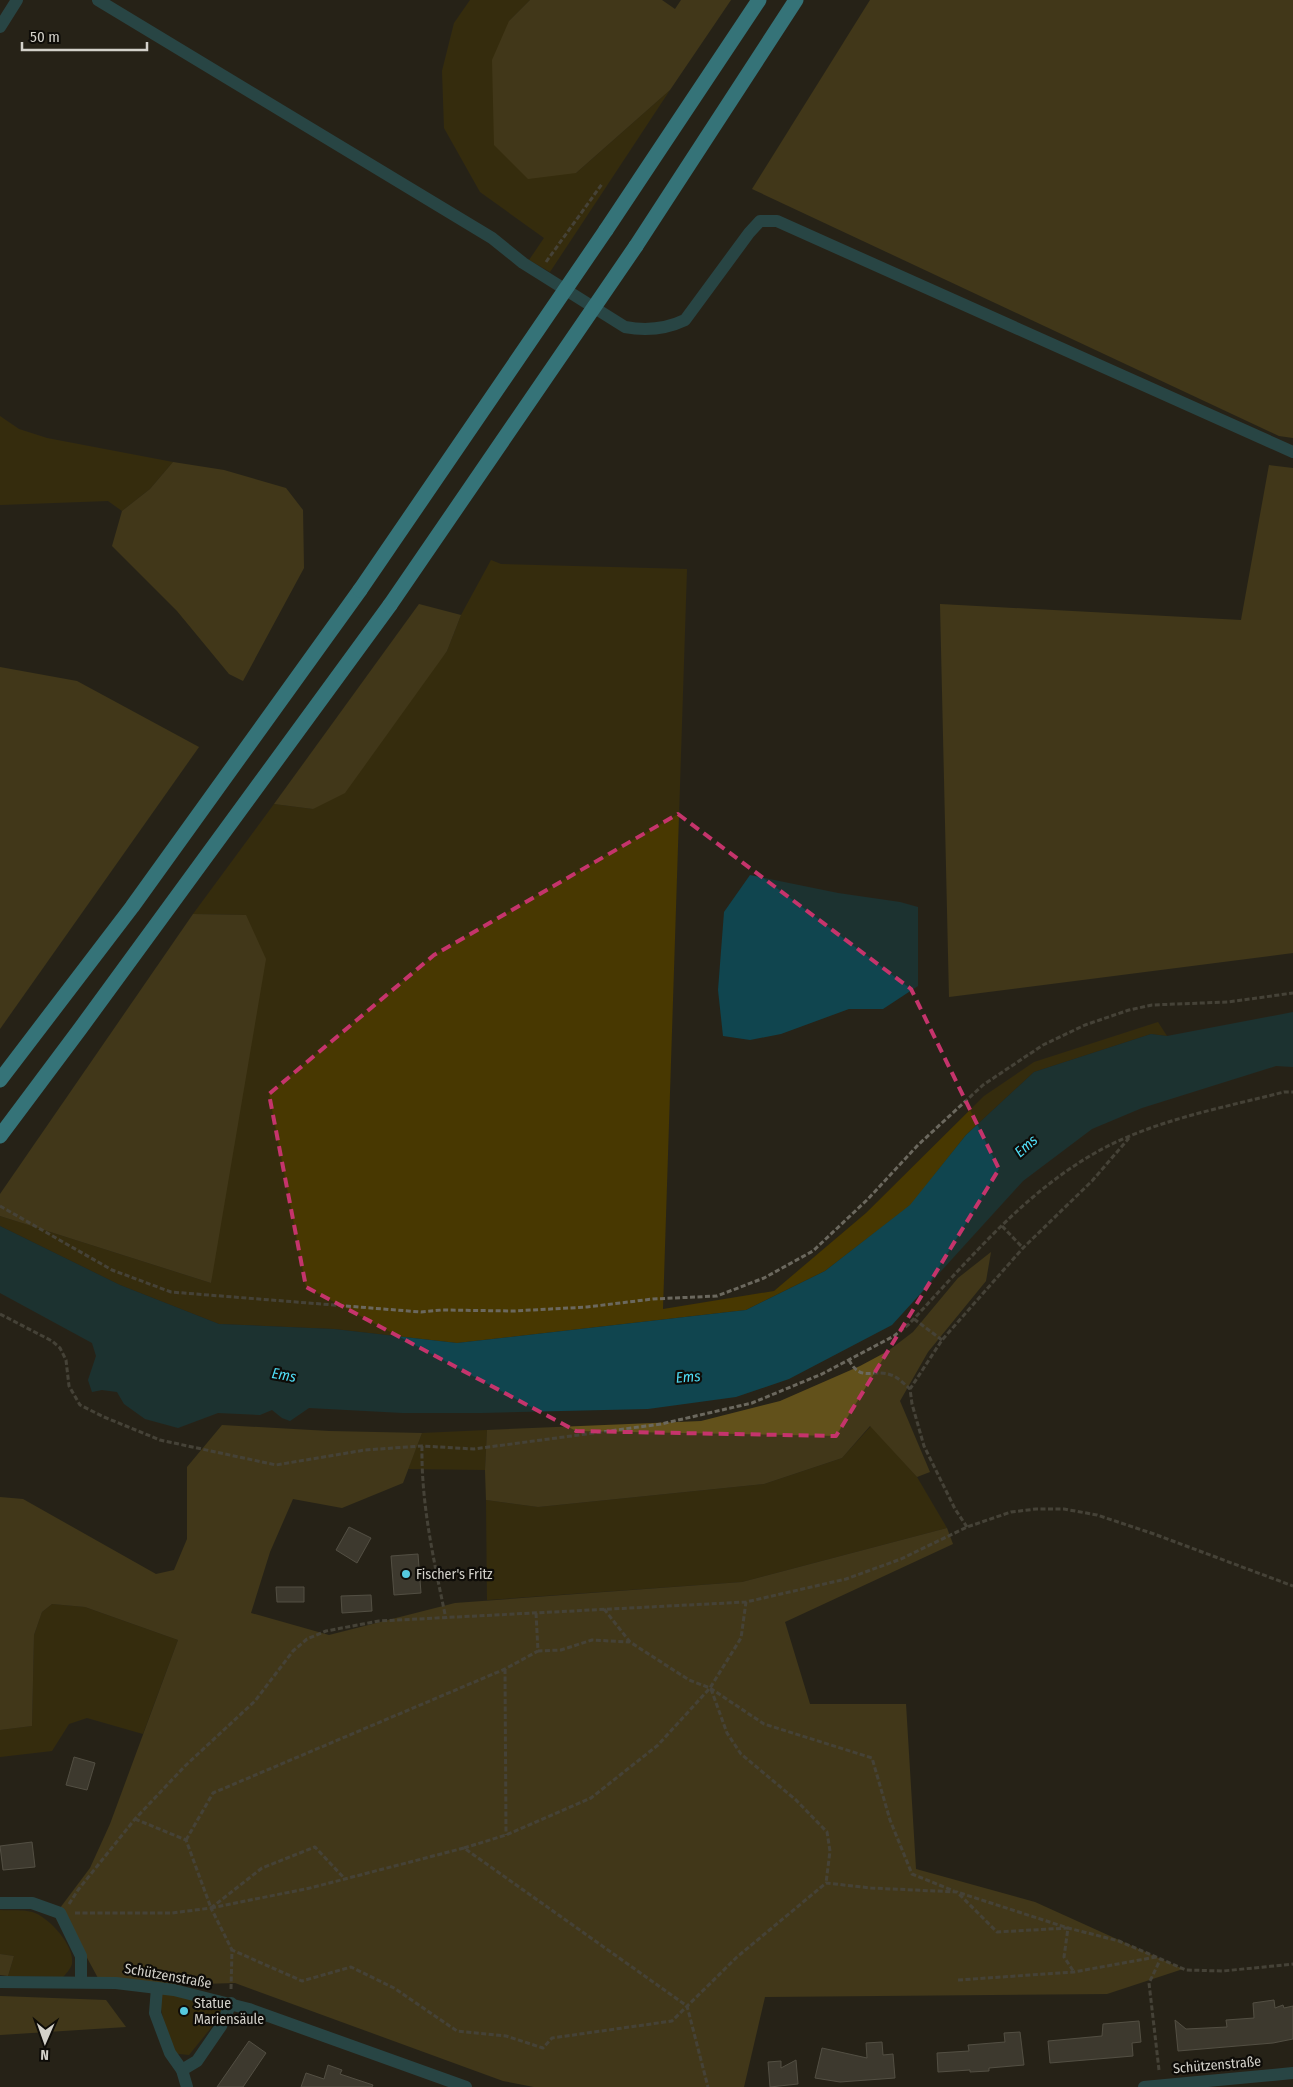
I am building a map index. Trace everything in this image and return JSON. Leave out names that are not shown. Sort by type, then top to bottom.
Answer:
[{"type":"highway","points":[[0,1080],[132,907],[360,590],[606,230],[759,0]]},
{"type":"highway","points":[[0,1136],[390,605],[636,246],[796,0]]},
{"type":"street","points":[[0,27],[17,0]]},
{"type":"street","points":[[98,0],[492,238],[538,272],[625,327],[638,329],[669,328],[685,320],[749,232],[760,221],[777,221],[1293,452]]},
{"type":"street","points":[[0,1903],[32,1903],[60,1913],[81,1956],[81,1982]]},
{"type":"street","name":"Schützenstraße","points":[[0,1982],[116,1983],[157,1988],[231,2003],[466,2087]]},
{"type":"street","points":[[157,1988],[155,2013],[170,2053],[182,2070],[187,2087]]},
{"type":"street","points":[[182,2070],[197,2061],[221,2026],[231,2003]]},
{"type":"street","name":"Schützenstraße","points":[[1144,2087],[1201,2084],[1293,2073]]},
{"type":"path","points":[[538,272],[602,184]]},
{"type":"path","points":[[0,1206],[112,1270],[172,1292],[421,1312],[442,1310],[514,1311],[587,1307],[653,1299],[717,1296],[764,1278],[813,1251],[868,1199],[918,1146],[983,1085],[1013,1063],[1043,1045],[1085,1025],[1129,1010],[1152,1005],[1228,1002],[1293,993]]},
{"type":"path","points":[[0,1314],[52,1341],[60,1348],[66,1360],[69,1386],[80,1405],[160,1440],[276,1465],[365,1450],[422,1446],[474,1449],[662,1424],[752,1403],[822,1374],[894,1336],[914,1319],[1002,1226],[1033,1198],[1071,1169],[1106,1147],[1175,1121],[1284,1092],[1293,1092]]},
{"type":"path","points":[[966,1526],[955,1509],[924,1446],[912,1404],[910,1389],[942,1340],[1023,1248],[1092,1181],[1130,1137]]},
{"type":"path","points":[[1002,1226],[1023,1248]]},
{"type":"path","points":[[914,1319],[942,1340]]},
{"type":"path","points":[[849,1360],[858,1372],[868,1375],[884,1373],[893,1375],[910,1389]]},
{"type":"path","points":[[422,1446],[422,1479],[427,1520],[446,1619]]},
{"type":"path","points":[[60,1913],[71,1902],[78,1890],[135,1819],[185,1766],[255,1701],[293,1651],[307,1639],[326,1631],[379,1621],[746,1602],[846,1579],[901,1559],[966,1526],[1011,1512],[1036,1509],[1064,1509],[1097,1516],[1154,1534],[1293,1586]]},
{"type":"path","points":[[60,1913],[172,1913],[211,1908],[310,1888],[464,1848],[506,1835],[591,1798],[658,1745],[710,1688],[741,1638],[746,1602]]},
{"type":"path","points":[[604,1608],[630,1642],[689,1680],[710,1688],[764,1724],[872,1758],[890,1820],[912,1874],[957,1892],[1068,1928],[1119,1941],[1186,1970],[1222,1970],[1293,1964]]},
{"type":"path","points":[[536,1613],[538,1651]]},
{"type":"path","points":[[186,1840],[213,1793],[505,1669],[538,1651],[561,1650],[592,1640],[630,1642]]},
{"type":"path","points":[[505,1669],[506,1835]]},
{"type":"path","points":[[232,1950],[302,1981],[351,1967],[394,1988],[457,2031],[506,2036],[543,2048],[552,2038],[672,2021],[737,1957],[826,1883],[830,1851],[827,1832],[796,1800],[741,1754],[728,1733],[710,1688]]},
{"type":"path","points":[[135,1819],[186,1840],[211,1908],[232,1950],[232,1989]]},
{"type":"path","points":[[211,1908],[262,1868],[315,1847],[345,1878]]},
{"type":"path","points":[[464,1848],[687,2006],[708,2087]]},
{"type":"path","points":[[826,1883],[871,1888],[957,1892],[997,1932],[1068,1928]]},
{"type":"path","points":[[1068,1928],[1064,1958],[1074,1972]]},
{"type":"path","points":[[958,1980],[1074,1972],[1156,1956]]},
{"type":"path","points":[[1159,2070],[1149,1982],[1160,1960]]},
{"type":"highlighted area","points":[[678,814],[911,989],[999,1169],[836,1436],[576,1431],[306,1287],[269,1094],[434,955]]},
{"type":"shaded area","points":[[470,0],[530,0],[509,21],[576,173],[670,90],[550,272],[529,260],[544,238],[480,192],[444,128],[442,71],[454,23]]},
{"type":"shaded area","points":[[530,0],[662,0],[675,9],[681,0],[731,0],[670,90],[576,173],[528,179],[494,145],[492,60],[509,21]]},
{"type":"shaded area","points":[[870,0],[1293,0],[1293,438],[1279,436],[752,189]]},
{"type":"shaded area","points":[[0,416],[19,429],[47,438],[173,462],[150,489],[122,511],[108,501],[0,505]]},
{"type":"shaded area","points":[[173,462],[224,470],[286,488],[303,510],[304,568],[243,681],[229,674],[177,611],[112,546],[122,511],[150,489]]},
{"type":"shaded area","points":[[1269,465],[1293,468],[1293,953],[949,997],[940,604],[1241,620]]},
{"type":"shaded area","points":[[491,560],[501,564],[687,569],[663,1309],[774,1291],[866,1213],[984,1096],[1034,1062],[1158,1022],[1167,1036],[1151,1034],[1034,1072],[966,1135],[911,1205],[825,1271],[746,1310],[457,1343],[334,1329],[219,1324],[120,1285],[0,1226],[0,1216],[211,1283],[246,915],[193,914],[274,804],[313,809],[447,651],[461,615]]},
{"type":"shaded area","points":[[419,604],[461,615],[447,651],[345,793],[313,809],[274,804]]},
{"type":"shaded area","points":[[0,667],[77,681],[199,747],[0,1029]]},
{"type":"shaded area","points":[[193,914],[246,915],[266,959],[211,1283],[0,1216],[0,1194]]},
{"type":"shaded area","points":[[991,1252],[986,1281],[928,1352],[900,1401],[930,1472],[917,1477],[870,1426],[842,1458],[764,1484],[538,1507],[486,1500],[487,1430],[701,1421],[780,1401],[860,1366],[888,1351],[913,1332],[958,1278]]},
{"type":"shaded area","points":[[222,1425],[329,1431],[422,1433],[403,1483],[342,1508],[293,1499],[270,1552],[251,1613],[329,1635],[455,1603],[742,1582],[947,1528],[953,1544],[785,1622],[810,1704],[906,1704],[916,1869],[1035,1902],[1183,1969],[1107,1994],[765,1997],[744,2087],[534,2087],[503,2081],[235,1983],[166,1985],[98,1978],[60,1908],[90,1868],[110,1824],[178,1640],[85,1607],[52,1604],[42,1612],[34,1635],[32,1726],[0,1730],[0,1497],[23,1499],[156,1574],[174,1570],[187,1539],[187,1467]]},
{"type":"shaded area","points":[[871,1426],[917,1477],[947,1528],[742,1582],[487,1600],[486,1500],[538,1507],[764,1484],[842,1458]]},
{"type":"shaded area","points":[[487,1430],[485,1470],[408,1469],[422,1433]]},
{"type":"shaded area","points":[[52,1604],[85,1607],[178,1640],[143,1734],[87,1718],[69,1724],[52,1751],[0,1757],[0,1730],[32,1726],[34,1635],[42,1612]]},
{"type":"shaded area","points":[[0,1910],[35,1913],[54,1927],[66,1942],[72,1957],[72,1964],[63,1977],[8,1976],[14,1956],[0,1954]]},
{"type":"shaded area","points":[[0,1954],[14,1956],[8,1976],[0,1975]]},
{"type":"shaded area","points":[[157,1988],[231,2003],[189,2055],[170,2053]]},
{"type":"shaded area","points":[[0,1996],[106,2000],[126,2027],[0,2035]]},
{"type":"water","points":[[750,875],[838,893],[900,902],[918,907],[918,986],[883,1009],[849,1009],[781,1034],[750,1040],[723,1036],[718,990],[724,912]]},
{"type":"water","name":"Ems","points":[[1293,1012],[1293,1067],[1276,1066],[1142,1108],[1092,1129],[1023,1181],[892,1325],[789,1379],[736,1397],[648,1409],[403,1413],[309,1408],[290,1421],[282,1418],[272,1410],[260,1415],[218,1413],[178,1428],[145,1419],[124,1404],[117,1392],[102,1390],[92,1392],[88,1380],[96,1356],[92,1343],[0,1293],[0,1226],[120,1285],[219,1324],[334,1329],[457,1343],[746,1310],[825,1271],[910,1205],[966,1135],[1034,1072],[1151,1034],[1167,1036]]},
{"type":"building","points":[[349,1527],[371,1538],[357,1563],[336,1550]]},
{"type":"building","name":"Fischer's Fritz","points":[[418,1554],[421,1593],[394,1595],[391,1556]]},
{"type":"building","points":[[276,1587],[304,1587],[304,1602],[277,1602]]},
{"type":"building","points":[[371,1595],[372,1611],[342,1613],[341,1596]]},
{"type":"building","points":[[74,1757],[95,1763],[87,1790],[66,1785]]},
{"type":"building","points":[[32,1842],[35,1867],[3,1870],[0,1846]]},
{"type":"building","points":[[1274,2000],[1275,2008],[1283,2005],[1284,2008],[1293,2006],[1293,2039],[1273,2043],[1178,2051],[1175,2020],[1186,2029],[1227,2027],[1226,2020],[1254,2018],[1253,2003]]},
{"type":"building","points":[[1139,2021],[1141,2042],[1132,2043],[1133,2056],[1050,2063],[1048,2041],[1102,2036],[1103,2024]]},
{"type":"building","points":[[1020,2032],[1024,2065],[989,2068],[989,2071],[938,2072],[937,2053],[969,2051],[968,2045],[1005,2042],[1004,2033]]},
{"type":"building","points":[[249,2041],[266,2053],[243,2087],[217,2087]]},
{"type":"building","points":[[882,2042],[883,2055],[893,2054],[895,2078],[840,2082],[815,2078],[822,2048],[867,2058],[866,2043]]},
{"type":"building","points":[[796,2060],[798,2084],[770,2087],[768,2062],[781,2061],[781,2068]]},
{"type":"building","points":[[328,2065],[342,2070],[340,2074],[373,2085],[372,2087],[301,2087],[306,2073],[324,2079]]},
{"type":"place","name":"Fischer's Fritz","points":[[406,1574]]},
{"type":"place","name":"Statue Mariensäule","points":[[184,2011]]}]
